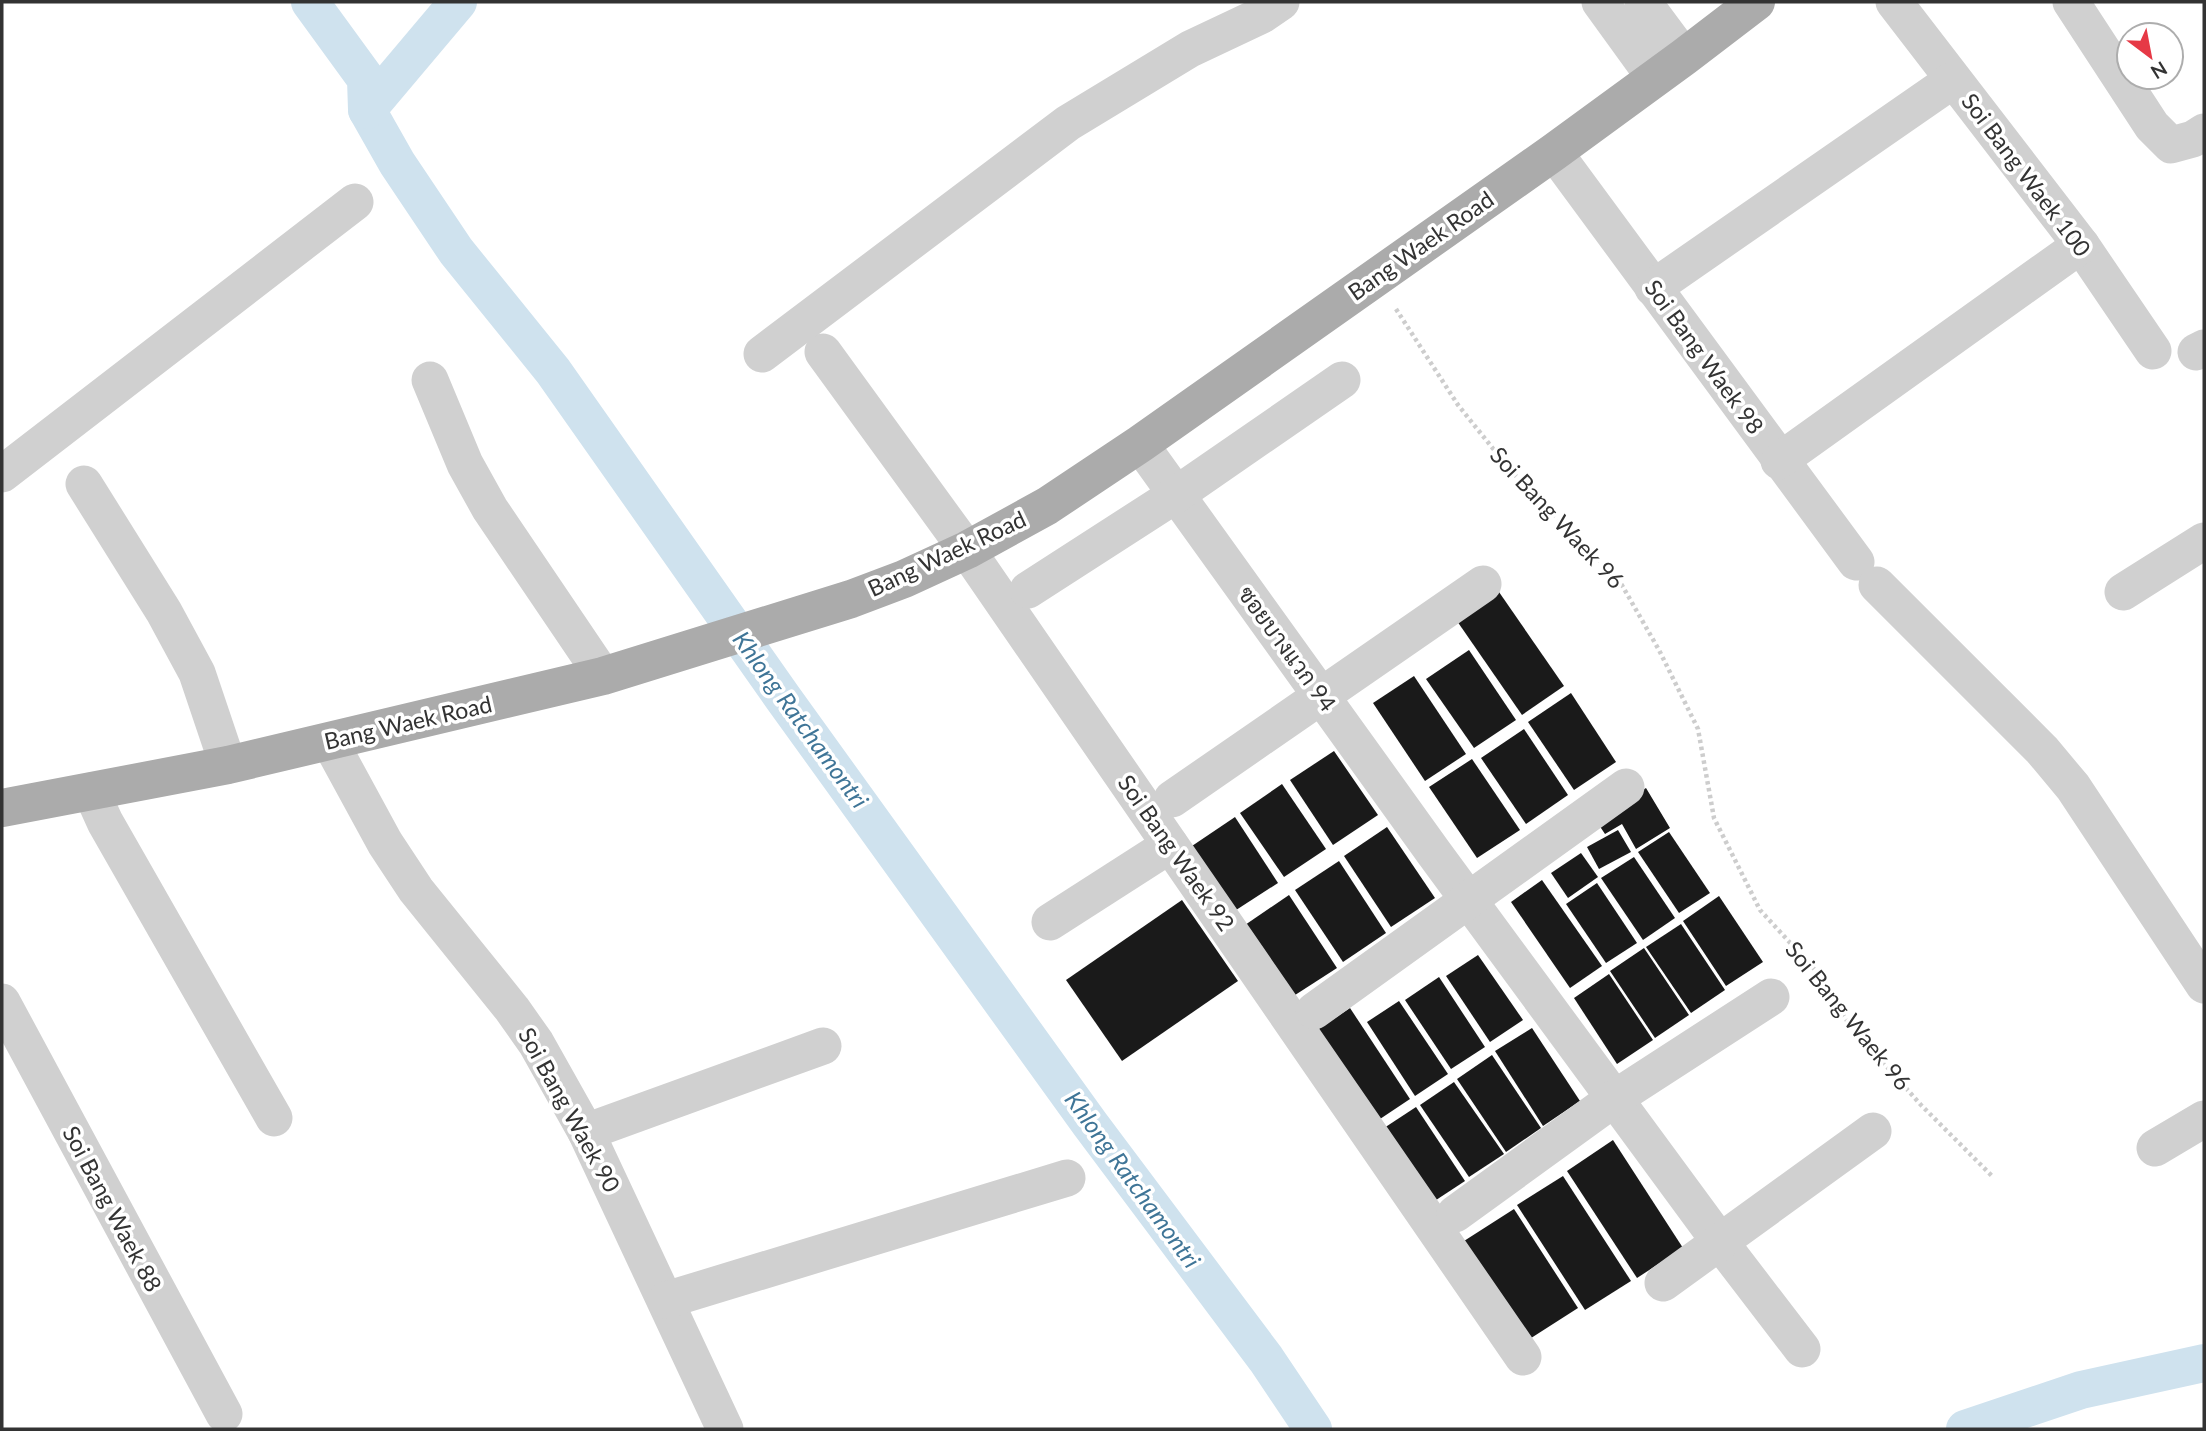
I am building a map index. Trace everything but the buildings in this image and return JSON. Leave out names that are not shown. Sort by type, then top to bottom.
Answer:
[{"type":"main road","name":"Bang Waek Road","points":[[2,808],[228,765],[603,676],[851,599],[904,579],[967,550],[1047,506],[1140,444],[1554,152],[1756,2]]},
{"type":"street","points":[[762,354],[1069,123],[1190,48],[1262,15],[1280,2]]},
{"type":"street","points":[[1600,2],[1670,68]]},
{"type":"street","points":[[1643,2],[1670,68]]},
{"type":"street","name":"Soi Bang Waek 100","points":[[1894,2],[2081,245],[2153,351]]},
{"type":"street","points":[[2071,2],[2152,126],[2171,145],[2193,139],[2204,132]]},
{"type":"street","points":[[1653,288],[1954,80]]},
{"type":"street","name":"Soi Bang Waek 98","points":[[1554,152],[1779,461],[1866,574],[2042,750],[2073,787],[2204,985]]},
{"type":"street","points":[[2,474],[355,202]]},
{"type":"street","points":[[1779,461],[2081,245]]},
{"type":"street","name":"Soi Bang Waek 92","points":[[823,352],[967,550],[1523,1357]]},
{"type":"street","points":[[430,380],[465,464],[490,509],[603,676]]},
{"type":"street","points":[[1028,590],[1177,494],[1342,380]]},
{"type":"street","name":"ซอยบางแวก 94","points":[[1140,444],[1434,853],[1802,1349]]},
{"type":"street","points":[[84,484],[164,612],[197,673],[228,765]]},
{"type":"street","points":[[2123,592],[2204,541]]},
{"type":"street","points":[[1172,799],[1483,584]]},
{"type":"street","name":"Soi Bang Waek 90","points":[[330,742],[391,853],[416,890],[536,1043],[586,1132],[725,1429]]},
{"type":"street","points":[[1314,1010],[1626,788]]},
{"type":"street","points":[[91,790],[105,822],[274,1118]]},
{"type":"street","points":[[1050,922],[1170,845]]},
{"type":"street","points":[[1455,1214],[1615,1098],[1771,997]]},
{"type":"street","name":"Soi Bang Waek 88","points":[[2,1003],[224,1414]]},
{"type":"street","points":[[586,1132],[823,1046]]},
{"type":"street","points":[[2155,1148],[2204,1119]]},
{"type":"street","points":[[1663,1283],[1872,1131]]},
{"type":"street","points":[[666,1300],[1067,1178]]},
{"type":"path","name":"Soi Bang Waek 96","points":[[1377,278],[1458,405],[1511,471],[1619,580],[1659,650],[1698,729],[1714,818],[1760,910],[1816,971],[1849,1024],[1921,1105],[1993,1177]]},
{"type":"waterway","name":"Khlong Ratchamontri","points":[[310,2],[366,79],[367,110],[397,163],[456,251],[553,371],[783,698],[1090,1124],[1266,1359],[1313,1429]]},
{"type":"waterway","points":[[367,110],[458,2]]},
{"type":"waterway","points":[[1965,1429],[2081,1390],[2204,1363]]}]
